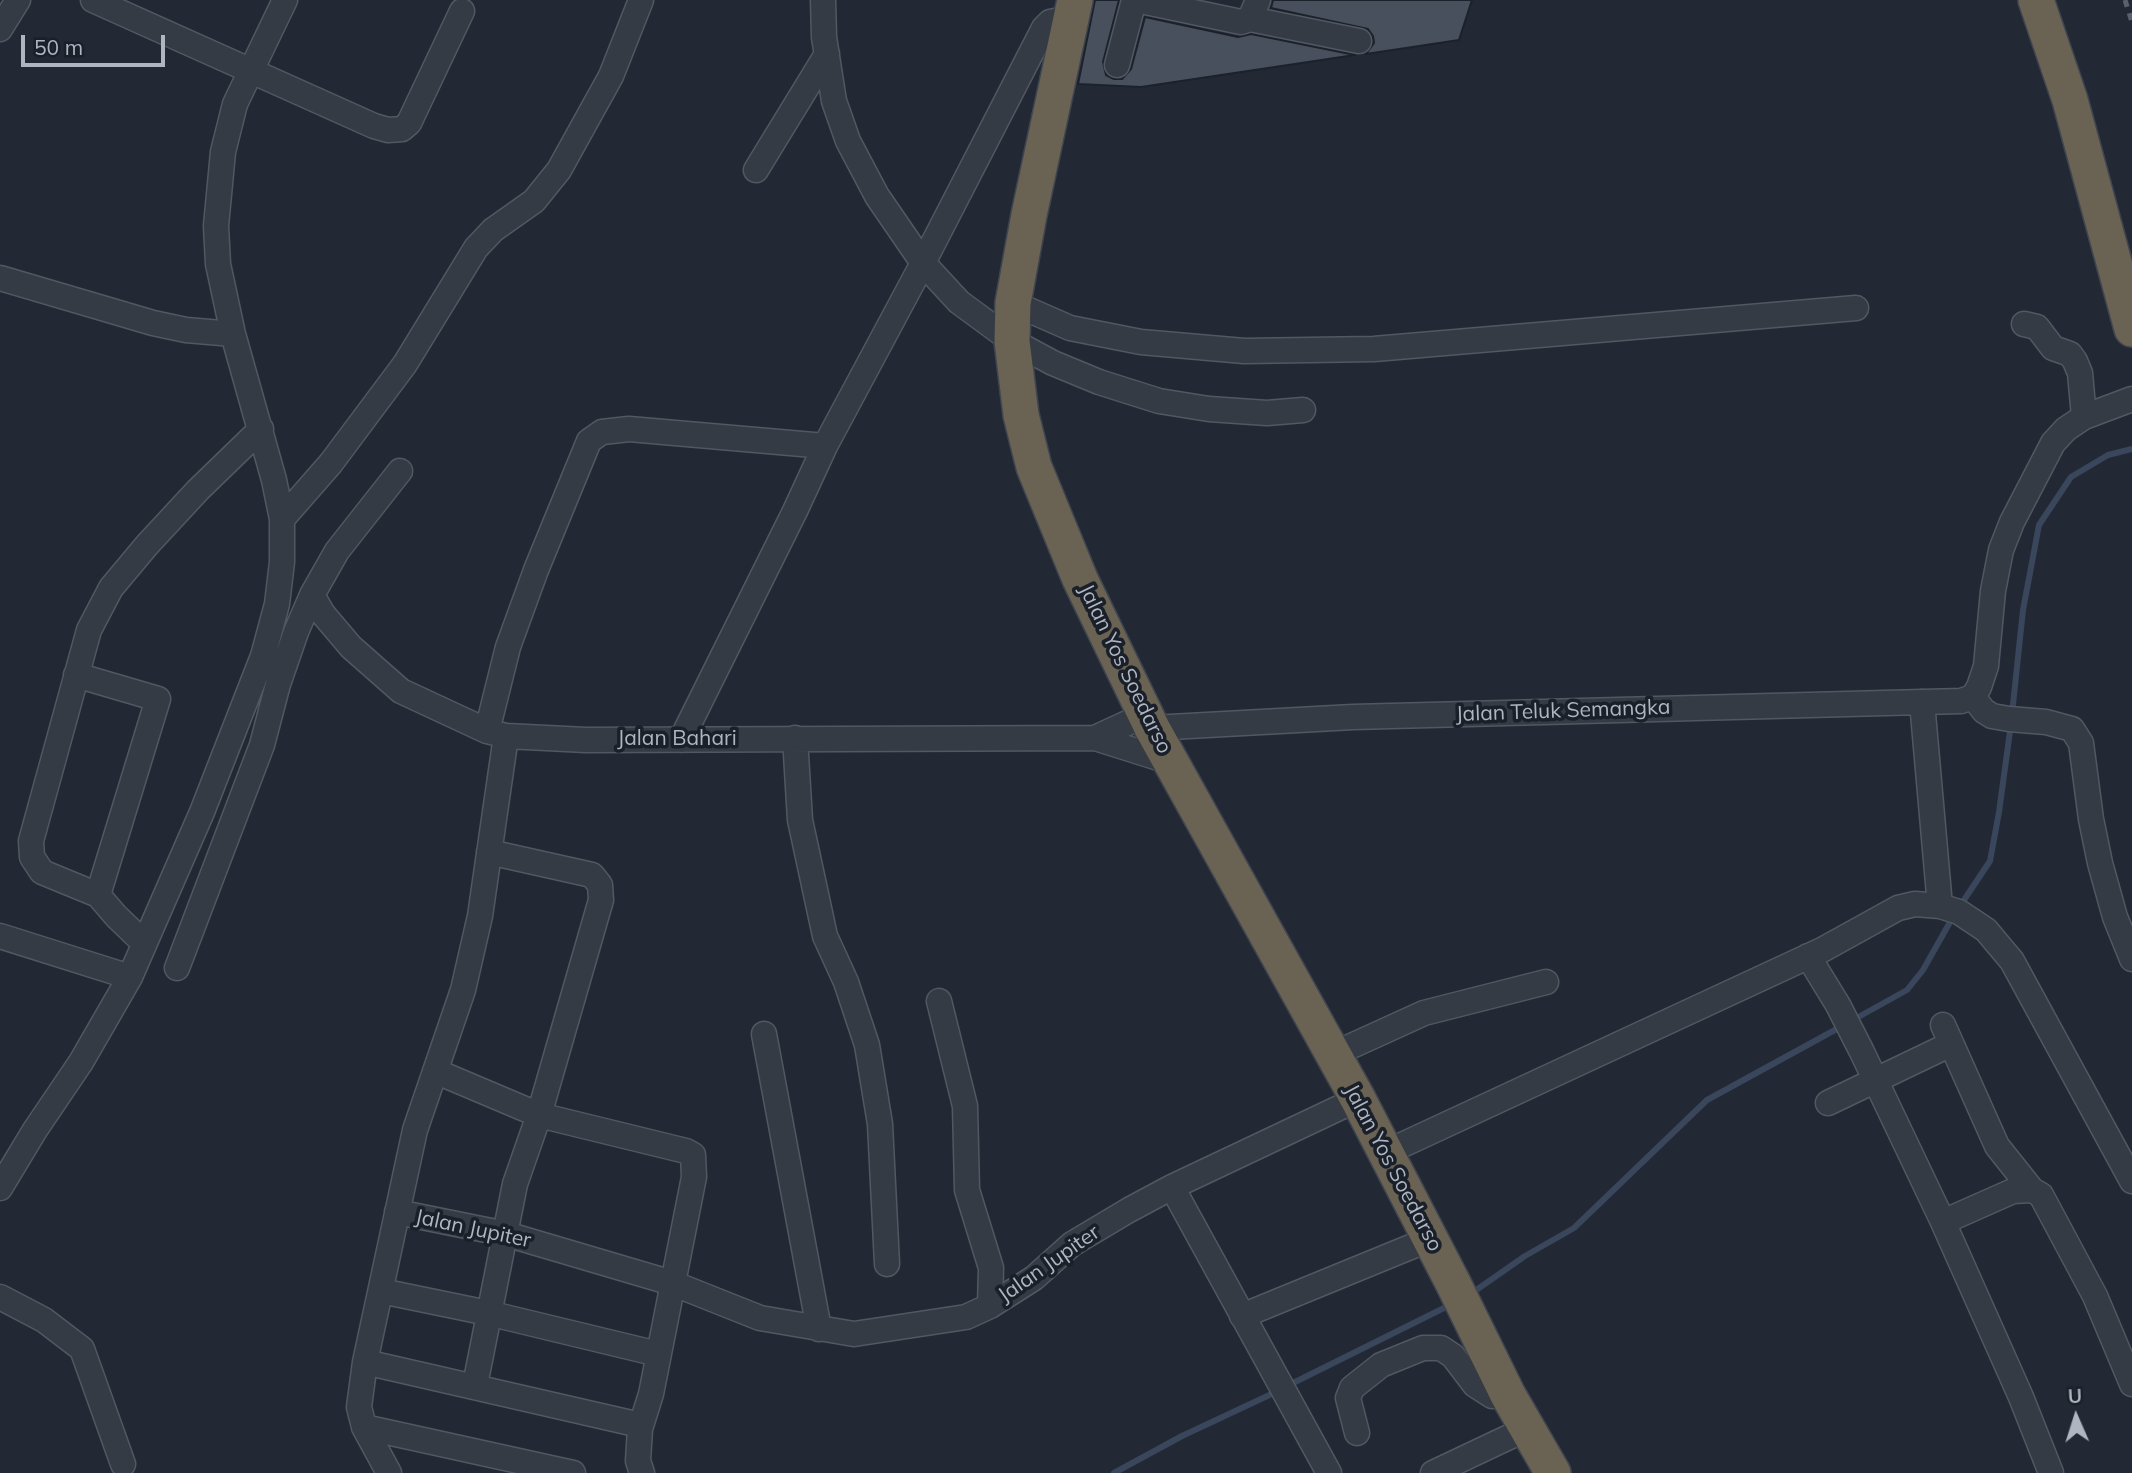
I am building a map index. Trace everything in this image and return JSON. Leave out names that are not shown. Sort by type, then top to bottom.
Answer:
[{"type":"highway","points":[[2036,0],[2070,100],[2132,328]]},
{"type":"highway","name":"Jalan Yos Soedarso","points":[[1072,12],[1013,303],[1012,341],[1021,415],[1034,467],[1080,579],[1149,721],[1334,1054],[1508,1395],[1553,1473]]},
{"type":"street","points":[[0,29],[18,0]]},
{"type":"street","points":[[93,0],[388,130],[402,129],[409,123],[462,11]]},
{"type":"street","points":[[0,1188],[35,1129],[81,1062],[130,977],[202,812],[263,656],[277,604],[282,562],[282,519],[261,429],[233,334],[218,264],[216,226],[223,152],[235,104],[285,0]]},
{"type":"street","points":[[282,519],[331,463],[405,364],[476,248],[493,230],[534,201],[559,170],[611,76],[641,0]]},
{"type":"street","points":[[823,0],[834,101],[848,141],[877,196],[923,263],[959,302],[1012,341],[1053,363],[1158,401],[1209,409],[1267,413],[1303,410]]},
{"type":"street","points":[[1117,65],[1135,0],[1241,22],[1254,10],[1359,41]]},
{"type":"street","points":[[681,740],[825,446],[1044,28],[1050,22],[1072,12]]},
{"type":"street","points":[[756,170],[827,54]]},
{"type":"street","points":[[0,278],[164,325],[186,330],[233,334]]},
{"type":"street","points":[[1013,303],[1070,328],[1141,342],[1244,351],[1374,349],[1856,308]]},
{"type":"street","points":[[2024,324],[2037,327],[2053,348],[2070,354],[2075,361],[2080,373],[2084,417]]},
{"type":"street","points":[[2132,399],[2084,417],[2066,429],[2053,443],[2001,550],[1993,591],[1986,666],[1973,697],[1984,711],[1992,716],[2046,722],[2072,730],[2081,743],[2100,863],[2132,959]]},
{"type":"street","points":[[144,943],[98,895],[42,872],[32,857],[31,841],[89,630],[111,588],[198,491],[261,429]]},
{"type":"street","points":[[390,1473],[364,1427],[359,1407],[365,1362],[415,1130],[463,990],[480,916],[489,852],[496,733],[508,648],[589,441],[602,432],[629,429],[825,446]]},
{"type":"street","points":[[177,968],[258,757],[278,684],[312,595],[337,551],[400,471]]},
{"type":"street","name":"Jalan Bahari","points":[[312,595],[323,614],[351,647],[401,691],[496,733],[586,740],[1096,738],[1171,762]]},
{"type":"street","points":[[76,676],[158,699],[98,895]]},
{"type":"street","name":"Jalan Teluk Semangka","points":[[1149,721],[1961,701],[1973,697]]},
{"type":"street","points":[[1922,702],[1940,906]]},
{"type":"street","name":"Jalan Bahari","points":[[1096,738],[1149,721]]},
{"type":"street","points":[[795,738],[800,820],[825,936],[846,982],[867,1045],[880,1124],[887,1264]]},
{"type":"street","points":[[475,1385],[515,1184],[539,1115],[601,900],[600,885],[592,874],[489,852]]},
{"type":"street","points":[[1385,1153],[1808,956],[1898,908],[1915,904],[1940,906],[1959,912],[1986,930],[2012,961],[2132,1181]]},
{"type":"street","points":[[0,936],[130,977]]},
{"type":"street","points":[[1808,956],[1838,1005],[1862,1052],[1943,1222],[2021,1397],[2051,1473]]},
{"type":"street","points":[[1334,1054],[1424,1013],[1546,982]]},
{"type":"street","points":[[939,1001],[965,1106],[967,1190],[991,1268],[990,1306]]},
{"type":"street","points":[[764,1034],[820,1329]]},
{"type":"street","points":[[1828,1103],[1875,1080],[1947,1035],[1997,1146],[2032,1189],[2041,1195],[2095,1296],[2132,1384]]},
{"type":"street","points":[[435,1071],[539,1115],[686,1150],[693,1155],[694,1177],[651,1394],[640,1426],[638,1445],[642,1473]]},
{"type":"street","name":"Jalan Jupiter","points":[[397,1212],[506,1234],[671,1283],[760,1318],[854,1334],[897,1329],[966,1317],[990,1306],[1034,1278],[1072,1244],[1172,1187],[1358,1099]]},
{"type":"street","points":[[1172,1187],[1329,1473]]},
{"type":"street","points":[[1943,1222],[2013,1191],[2032,1189]]},
{"type":"street","points":[[1242,1316],[1430,1239]]},
{"type":"street","points":[[381,1291],[488,1313],[658,1354]]},
{"type":"street","points":[[0,1297],[44,1320],[82,1349],[122,1464]]},
{"type":"street","points":[[1357,1433],[1348,1398],[1352,1388],[1381,1365],[1423,1349],[1441,1348],[1453,1356],[1475,1385],[1492,1396],[1508,1395]]},
{"type":"street","points":[[365,1362],[475,1385],[640,1426]]},
{"type":"street","points":[[364,1427],[573,1473]]},
{"type":"street","points":[[1433,1473],[1526,1429]]},
{"type":"building","points":[[1095,0],[1119,0],[1103,62],[1106,75],[1114,79],[1122,79],[1131,69],[1145,17],[1238,37],[1251,34],[1355,55],[1141,87],[1078,84]]},
{"type":"building","points":[[1273,0],[1472,0],[1459,40],[1366,54],[1374,43],[1368,29],[1271,8]]},
{"type":"waterway","points":[[2012,714],[2023,610],[2039,525],[2071,477],[2108,455],[2132,449]]},
{"type":"waterway","points":[[1960,906],[1990,861],[2011,724]]},
{"type":"waterway","points":[[1853,1020],[1907,990],[1923,970],[1954,915]]},
{"type":"waterway","points":[[1472,1293],[1525,1256],[1574,1228],[1707,1100],[1844,1025]]},
{"type":"waterway","points":[[1287,1386],[1450,1305]]},
{"type":"waterway","points":[[1114,1473],[1182,1436],[1278,1391]]},
{"type":"railway","points":[[2125,0],[2132,22]]}]
